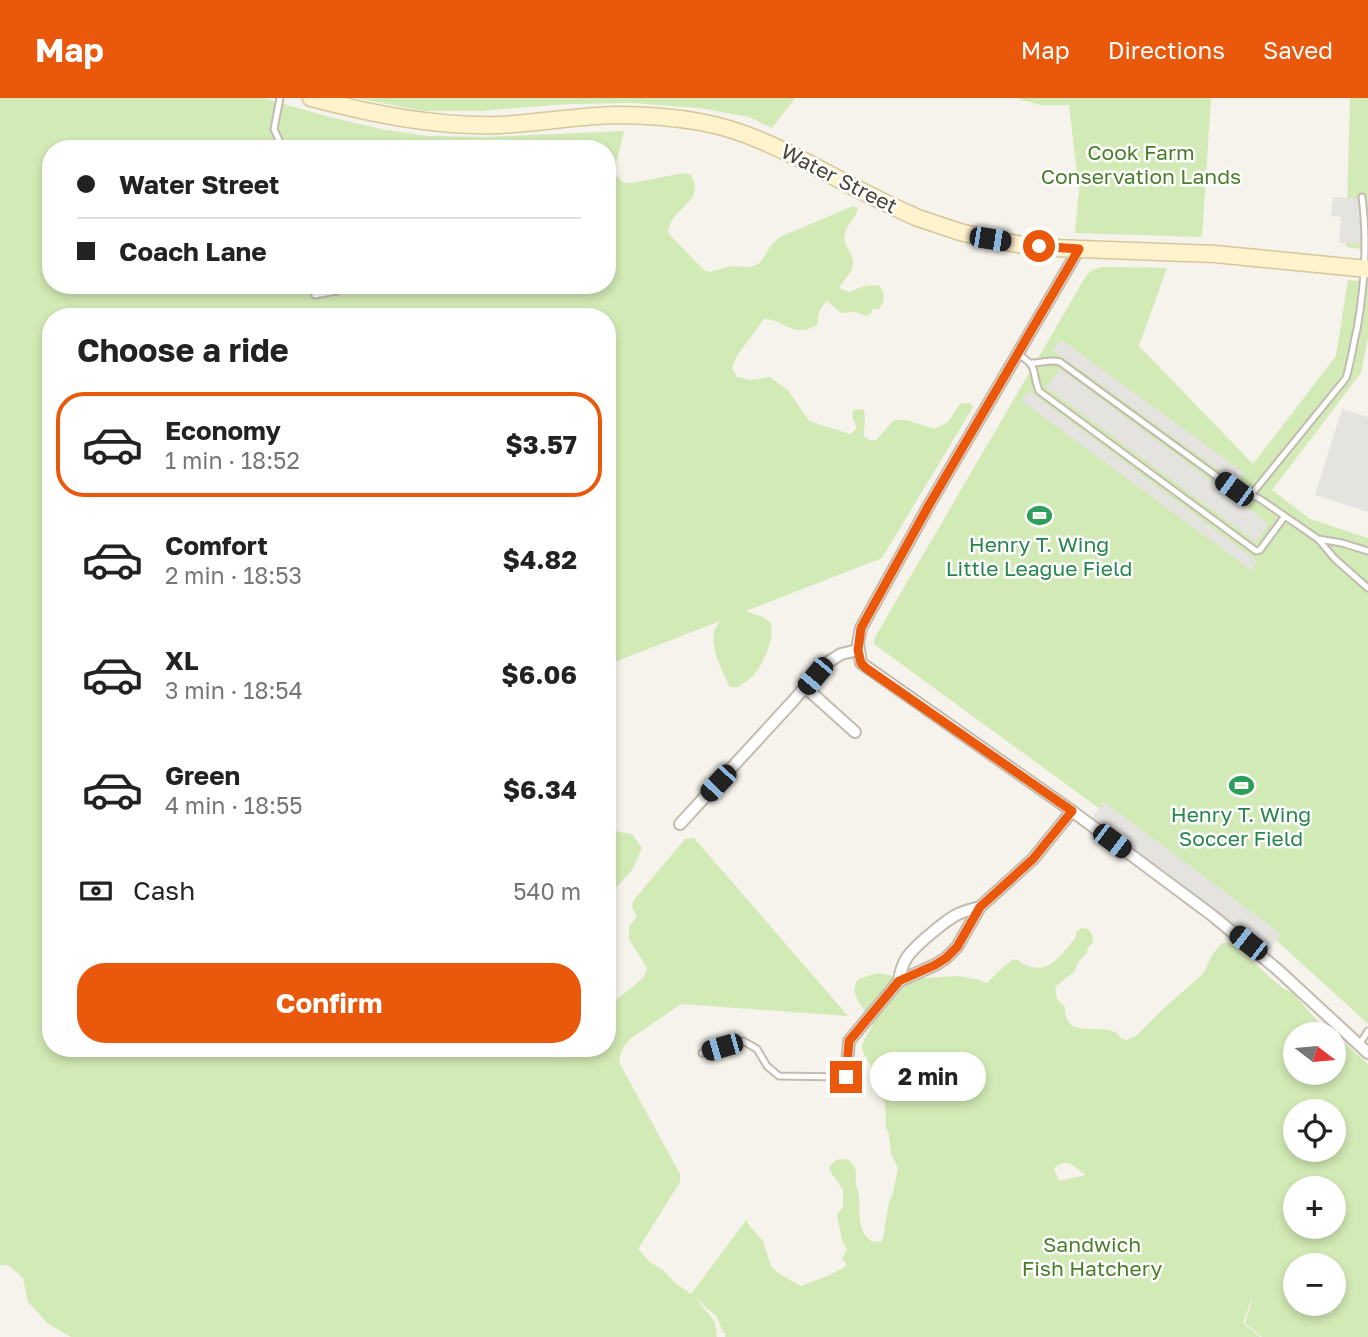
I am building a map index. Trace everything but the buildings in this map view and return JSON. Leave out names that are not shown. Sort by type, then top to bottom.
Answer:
[{"type":"main road","name":"Water Street","points":[[311,98],[365,112],[447,124],[499,125],[615,115],[702,122],[777,147],[896,208],[943,227],[990,239],[1054,248],[1203,253],[1367,269]]},
{"type":"street","points":[[1079,249],[929,505],[861,628],[858,650],[861,663],[1072,811],[1248,943],[1368,1053]]},
{"type":"street","points":[[680,824],[825,664],[841,654],[858,650]]},
{"type":"street","points":[[805,687],[855,732]]},
{"type":"street","points":[[899,981],[946,958],[957,947],[980,907],[1033,859],[1072,811]]},
{"type":"street","points":[[846,1077],[849,1041],[899,981],[907,957],[951,918],[980,907]]},
{"type":"lane","points":[[279,140],[274,129],[280,98]]},
{"type":"lane","points":[[1251,495],[1346,378],[1367,269],[1362,197]]},
{"type":"lane","points":[[315,295],[320,294]]},
{"type":"lane","points":[[1017,353],[1032,363],[1053,360],[1060,362],[1234,489],[1251,495],[1318,539],[1335,559],[1368,588]]},
{"type":"lane","points":[[1032,363],[1039,391],[1256,551],[1260,550],[1285,516]]},
{"type":"lane","points":[[1318,539],[1368,551]]},
{"type":"lane","points":[[1359,1045],[1368,1031]]},
{"type":"lane","points":[[702,1053],[743,1041],[757,1049],[767,1066],[779,1076],[846,1077]]},
{"type":"green space","name":"Sandwich Fish Hatchery","points":[[0,98],[263,98],[329,117],[386,130],[429,136],[487,137],[624,131],[616,164],[616,140],[42,140],[42,294],[616,294],[616,176],[624,183],[631,183],[685,173],[691,175],[695,190],[693,196],[675,216],[668,233],[709,272],[732,266],[751,267],[760,263],[780,237],[853,206],[858,208],[845,234],[853,267],[840,286],[849,292],[864,286],[878,285],[883,293],[879,309],[873,309],[866,316],[855,312],[841,313],[827,301],[820,311],[818,324],[802,330],[764,319],[736,357],[732,368],[737,377],[750,380],[770,377],[788,390],[809,421],[850,434],[857,428],[852,416],[853,410],[864,410],[864,436],[870,440],[876,440],[894,420],[907,420],[934,429],[948,422],[960,404],[970,403],[973,407],[882,558],[746,611],[763,617],[771,623],[772,629],[763,661],[754,674],[738,687],[730,687],[715,652],[713,637],[720,621],[616,661],[616,308],[42,308],[42,1057],[616,1057],[616,1000],[644,977],[647,968],[629,939],[629,927],[637,916],[632,908],[633,901],[685,839],[694,838],[848,1016],[681,1004],[630,1039],[622,1049],[619,1062],[680,1174],[680,1182],[638,1249],[650,1262],[691,1294],[747,1219],[748,1224],[763,1241],[771,1266],[801,1286],[846,1266],[842,1259],[847,1250],[837,1215],[843,1207],[843,1188],[829,1167],[836,1160],[848,1159],[855,1167],[863,1232],[867,1238],[881,1242],[898,1168],[891,1154],[886,1129],[885,1103],[874,1089],[874,1070],[862,1048],[873,1024],[856,996],[855,985],[858,979],[878,973],[908,979],[958,976],[987,983],[1014,959],[1031,967],[1047,966],[1065,951],[1076,937],[1076,932],[1081,928],[1088,929],[1093,936],[1093,942],[1074,972],[1055,987],[1057,999],[1065,1007],[1067,1018],[1072,1025],[1115,1032],[1126,1040],[1136,1036],[1203,974],[1212,955],[1222,943],[1231,943],[1284,989],[1293,993],[1318,1022],[1283,1022],[1283,1085],[1346,1085],[1346,1045],[1368,1064],[1368,1337],[1262,1337],[1245,1323],[1252,1300],[1243,1323],[1260,1337],[725,1337],[716,1315],[695,1297],[715,1322],[717,1337],[71,1337],[47,1323],[28,1302],[23,1278],[8,1265],[0,1265]],"holes":[[[1063,1163],[1069,1163],[1086,1175],[1059,1181],[1054,1169]]]},
{"type":"green space","points":[[356,98],[795,98],[772,128],[749,117],[699,108],[632,103],[569,104],[481,111],[424,111]]},
{"type":"green space","name":"Cook Farm Conservation Lands","points":[[1015,98],[1211,98],[1202,237],[1075,233],[1079,190],[1069,105],[1040,105]]},
{"type":"green space","points":[[1350,98],[1368,98],[1368,250],[1346,247]]},
{"type":"green space","points":[[1102,267],[1167,268],[1139,346],[1253,464],[1336,356],[1348,280],[1368,282],[1368,338],[1361,373],[1272,490],[1310,519],[1368,538],[1368,1024],[1263,928],[874,644],[875,637],[1086,276],[1092,270]]},
{"type":"green space","points":[[616,831],[632,834],[642,848],[632,870],[616,888]]},
{"type":"shaded area","points":[[1333,197],[1367,199],[1364,244],[1339,243],[1341,217],[1331,216]]},
{"type":"shaded area","points":[[1063,341],[1244,473],[1237,483],[1053,350],[1058,342]]},
{"type":"shaded area","points":[[1060,369],[1269,524],[1256,542],[1046,387]]},
{"type":"shaded area","points":[[1029,391],[1257,561],[1251,570],[1022,401]]},
{"type":"shaded area","points":[[1342,409],[1368,417],[1368,512],[1315,495]]},
{"type":"shaded area","points":[[1104,802],[1281,934],[1269,950],[1092,818]]},
{"type":"place","name":"Henry T. Wing Little League Field","points":[[1039,516]]},
{"type":"place","name":"Henry T. Wing Soccer Field","points":[[1241,786]]},
{"type":"route","points":[[846,1077],[849,1041],[899,981],[946,958],[957,947],[980,907],[1041,851],[1072,811],[866,668],[861,663],[858,650],[861,628],[929,505],[1079,249],[1039,246]]}]
